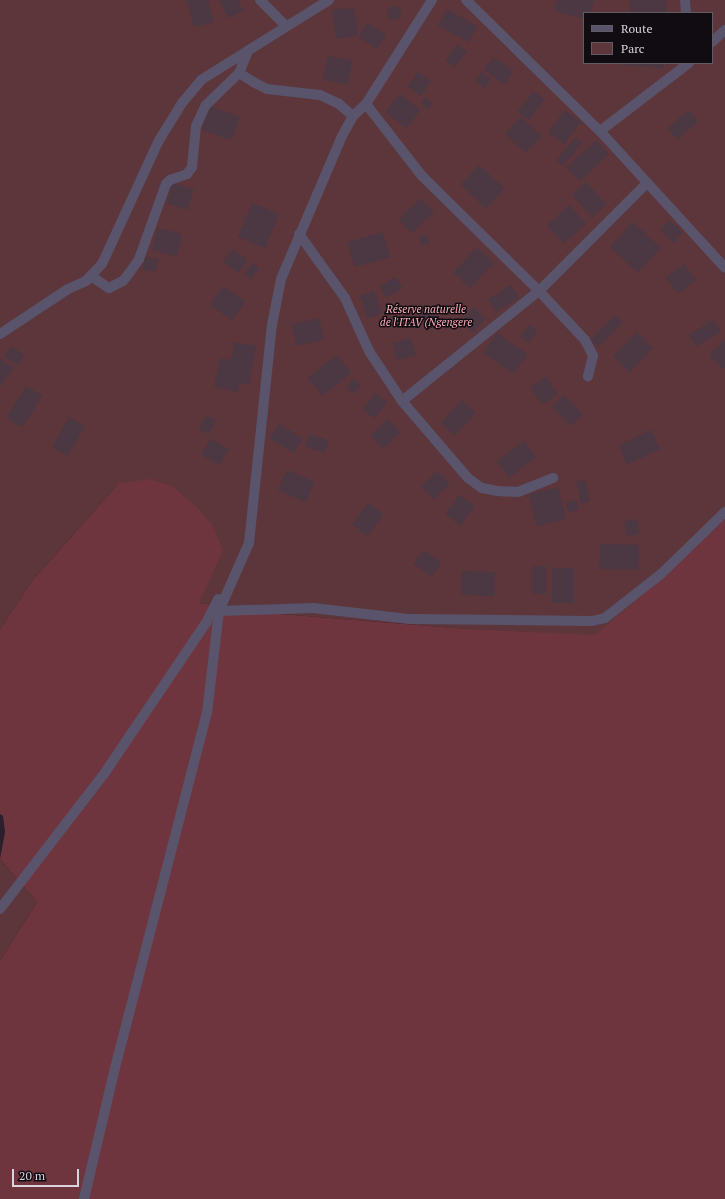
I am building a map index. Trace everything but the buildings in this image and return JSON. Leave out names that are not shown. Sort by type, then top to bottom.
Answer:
[{"type":"street","points":[[260,0],[286,26]]},
{"type":"street","points":[[0,334],[91,276],[102,264],[147,163],[182,103],[201,80],[329,0]]},
{"type":"street","points":[[84,1199],[115,1068],[207,713],[219,611],[249,543],[272,325],[281,279],[342,136],[354,116],[366,104],[432,0]]},
{"type":"street","points":[[466,0],[600,131],[725,268]]},
{"type":"street","points":[[685,0],[686,12]]},
{"type":"street","points":[[713,41],[725,30]]},
{"type":"street","points":[[91,276],[109,288],[123,281],[130,272],[139,259],[166,184],[170,180],[187,174],[192,167],[196,126],[206,105],[239,72],[248,51]]},
{"type":"street","points":[[600,131],[687,64]]},
{"type":"street","points":[[239,72],[267,89],[320,94],[339,104],[354,116]]},
{"type":"street","points":[[366,104],[422,176],[539,290],[585,340],[593,356],[588,376]]},
{"type":"street","points":[[402,401],[539,290],[647,183]]},
{"type":"street","points":[[299,234],[345,298],[369,351],[402,401],[468,478],[482,488],[497,491],[518,492],[553,478]]},
{"type":"street","points":[[219,611],[306,608],[410,619],[592,621],[605,618],[661,574],[725,512]]},
{"type":"street","points":[[0,909],[109,768],[206,623],[249,543]]},
{"type":"green space","name":"Réserve naturelle de l'ITAV (Ngengere","points":[[0,0],[725,0],[725,519],[666,575],[595,636],[454,628],[281,614],[199,603],[118,484],[32,581],[0,629]]},
{"type":"green space","points":[[0,859],[37,902],[0,961]]},
{"type":"shaded area","points":[[148,479],[170,485],[195,505],[212,525],[223,550],[199,603],[281,614],[454,628],[595,635],[666,575],[725,519],[725,1199],[0,1199],[0,961],[37,902],[0,859],[5,832],[3,816],[0,814],[0,629],[32,581],[118,484]]}]
